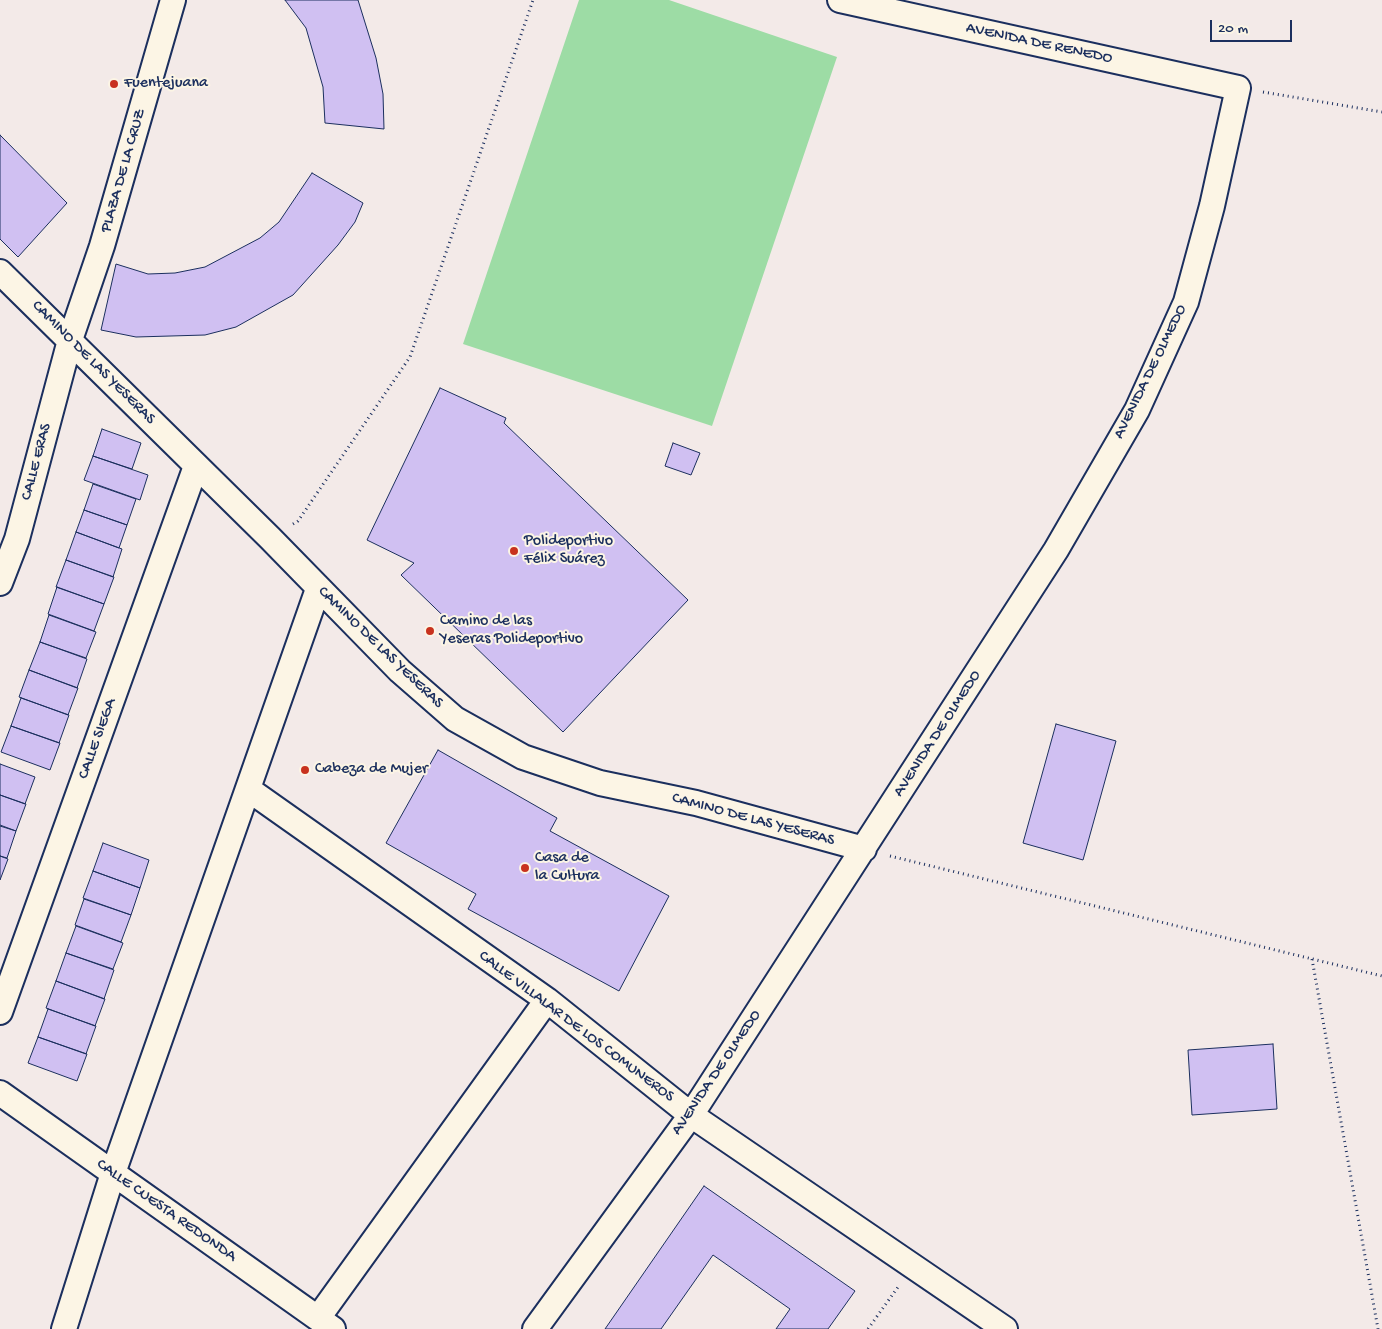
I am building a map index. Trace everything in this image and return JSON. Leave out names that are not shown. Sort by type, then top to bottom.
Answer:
[{"type":"street","name":"PLAZA DE LA CRUZ","points":[[70,340],[102,246],[173,0]]},
{"type":"street","name":"AVENIDA DE RENEDO","points":[[840,0],[1238,88]]},
{"type":"street","name":"AVENIDA DE OLMEDO","points":[[535,1329],[691,1115],[1056,550],[1137,410],[1186,302],[1212,206],[1238,88]]},
{"type":"street","name":"CAMINO DE LAS YESERAS","points":[[0,272],[270,538],[400,671],[455,719],[523,757],[600,783],[696,803],[864,849]]},
{"type":"street","name":"CALLE ERAS","points":[[0,583],[17,539],[70,340]]},
{"type":"street","name":"CALLE SIEGA","points":[[0,1012],[196,466]]},
{"type":"street","points":[[64,1329],[113,1173],[318,589]]},
{"type":"street","name":"CALLE VILLALAR DE LOS COMUNEROS","points":[[248,789],[546,1000],[691,1115],[1005,1329]]},
{"type":"street","points":[[326,1324],[546,1000]]},
{"type":"street","name":"CALLE CUESTA REDONDA","points":[[0,1093],[326,1324]]},
{"type":"path","points":[[270,538],[298,521],[410,357],[533,0]]},
{"type":"path","points":[[1238,88],[1382,112]]},
{"type":"path","points":[[864,849],[1382,976]]},
{"type":"path","points":[[1312,959],[1378,1329]]},
{"type":"path","points":[[868,1329],[913,1267]]},
{"type":"green space","points":[[579,0],[669,0],[837,57],[712,426],[463,344]]},
{"type":"building","points":[[285,0],[358,0],[376,58],[383,94],[384,129],[325,123],[323,87],[306,28]]},
{"type":"building","points":[[0,135],[67,203],[18,257],[0,239]]},
{"type":"building","points":[[312,173],[363,203],[355,222],[338,245],[293,295],[236,327],[205,335],[136,337],[101,330],[116,264],[148,274],[175,273],[205,267],[260,238],[279,222]]},
{"type":"building","name":"Polideportivo Félix Suárez","points":[[440,388],[506,418],[504,423],[688,600],[563,732],[401,575],[414,563],[367,540]]},
{"type":"building","points":[[102,429],[141,443],[132,469],[93,456]]},
{"type":"building","points":[[673,443],[700,453],[691,475],[665,466]]},
{"type":"building","points":[[93,456],[148,475],[140,500],[84,480]]},
{"type":"building","points":[[93,484],[136,499],[127,525],[84,510]]},
{"type":"building","points":[[84,510],[127,525],[119,548],[76,532]]},
{"type":"building","points":[[76,532],[122,549],[113,577],[66,560]]},
{"type":"building","points":[[66,560],[114,577],[104,604],[56,587]]},
{"type":"building","points":[[57,587],[104,604],[94,631],[48,614]]},
{"type":"building","points":[[49,615],[96,632],[86,658],[40,642]]},
{"type":"building","points":[[40,642],[87,659],[77,688],[29,670]]},
{"type":"building","points":[[29,670],[78,688],[68,715],[19,697]]},
{"type":"building","points":[[21,698],[69,715],[59,743],[11,726]]},
{"type":"building","points":[[1056,724],[1116,741],[1083,860],[1023,843]]},
{"type":"building","points":[[11,726],[60,743],[50,770],[1,752]]},
{"type":"building","name":"Casa de la Cultura","points":[[438,750],[557,818],[550,831],[669,896],[619,991],[468,909],[476,894],[386,843]]},
{"type":"building","points":[[0,764],[35,777],[25,804],[0,795]]},
{"type":"building","points":[[0,795],[26,804],[16,831],[0,825]]},
{"type":"building","points":[[0,826],[16,831],[7,858],[0,856]]},
{"type":"building","points":[[103,843],[149,860],[140,888],[93,871]]},
{"type":"building","points":[[0,856],[8,859],[0,880]]},
{"type":"building","points":[[93,871],[140,888],[131,915],[83,898]]},
{"type":"building","points":[[84,899],[131,915],[121,942],[75,925]]},
{"type":"building","points":[[76,926],[123,943],[113,969],[66,953]]},
{"type":"building","points":[[66,953],[114,970],[104,999],[56,981]]},
{"type":"building","points":[[56,981],[105,999],[95,1026],[46,1008]]},
{"type":"building","points":[[48,1009],[96,1026],[86,1054],[38,1037]]},
{"type":"building","points":[[38,1037],[87,1054],[77,1081],[28,1063]]},
{"type":"building","points":[[1273,1044],[1277,1109],[1192,1115],[1188,1050]]},
{"type":"building","points":[[704,1186],[855,1291],[828,1329],[776,1329],[790,1309],[713,1255],[661,1329],[605,1329]]},
{"type":"place","name":"Fuentejuana","points":[[114,84]]},
{"type":"place","name":"Polideportivo Félix Suárez","points":[[514,551]]},
{"type":"place","name":"Camino de las Yeseras Polideportivo","points":[[430,631]]},
{"type":"place","name":"Cabeza de Mujer","points":[[305,770]]},
{"type":"place","name":"Casa de la Cultura","points":[[525,868]]}]
